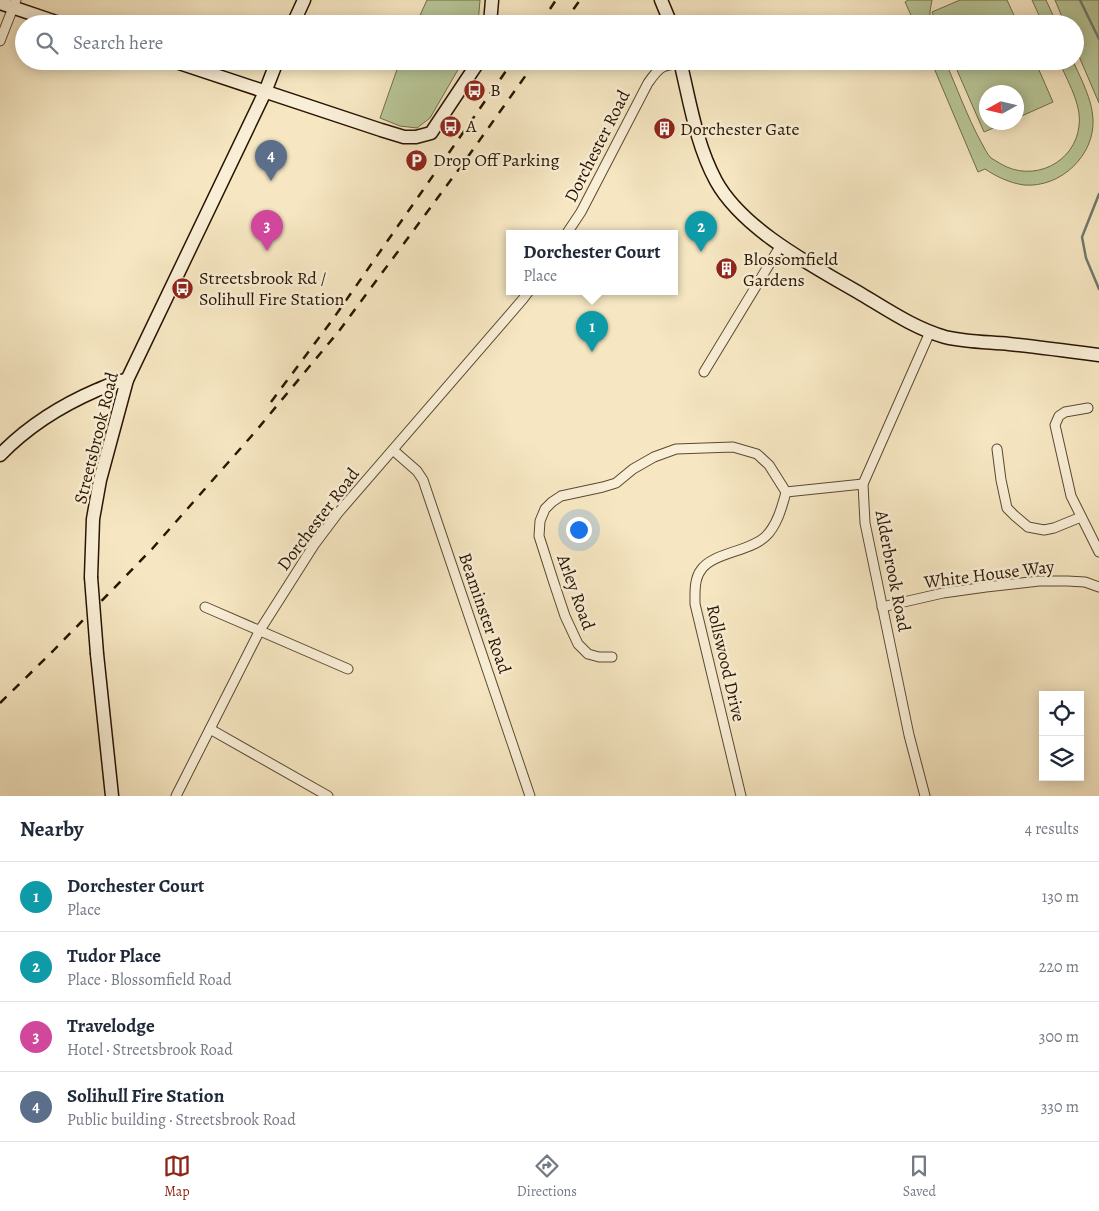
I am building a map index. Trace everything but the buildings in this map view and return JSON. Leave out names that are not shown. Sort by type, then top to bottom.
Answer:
[{"type":"main road","points":[[297,15],[304,0]]},
{"type":"main road","points":[[491,15],[492,0]]},
{"type":"main road","points":[[661,0],[667,15]]},
{"type":"main road","points":[[0,3],[14,4],[40,15]]},
{"type":"main road","points":[[200,70],[381,130],[416,137],[430,133],[473,70]]},
{"type":"main road","name":"Streetsbrook Road","points":[[112,796],[91,577],[94,519],[100,480],[126,380],[265,92],[274,70]]},
{"type":"main road","points":[[683,70],[699,139],[706,161],[720,188],[738,211],[781,245],[830,276],[914,325],[930,332],[966,340],[1099,355]]},
{"type":"main road","points":[[0,455],[20,435],[78,398],[119,381],[126,380]]},
{"type":"street","points":[[0,41],[14,4]]},
{"type":"street","name":"Dorchester Road","points":[[569,230],[581,212],[648,83],[659,70]]},
{"type":"street","points":[[704,372],[781,245]]},
{"type":"street","name":"Dorchester Road","points":[[176,796],[260,630],[320,537],[338,513],[526,295]]},
{"type":"street","name":"Alderbrook Road","points":[[925,796],[909,734],[864,523],[863,484],[930,332]]},
{"type":"street","points":[[1088,408],[1065,412],[1059,416],[1056,425],[1071,496],[1099,552]]},
{"type":"street","name":"Arley Road","points":[[612,657],[599,657],[588,654],[578,644],[565,616],[539,536],[540,521],[545,509],[552,502],[561,496],[616,483],[633,469],[654,457],[676,449],[734,447],[757,454],[769,465],[786,492]]},
{"type":"street","points":[[997,449],[1007,508],[1015,516],[1028,526],[1044,530],[1081,517]]},
{"type":"street","name":"Beaminster Road","points":[[393,450],[418,471],[423,480],[530,796]]},
{"type":"street","points":[[786,492],[863,484]]},
{"type":"street","name":"Rollswood Drive","points":[[741,796],[695,604],[696,583],[700,570],[707,563],[745,549],[764,537],[772,529],[786,492]]},
{"type":"street","name":"White House Way","points":[[882,607],[944,593],[1039,581],[1085,582],[1099,586]]},
{"type":"street","points":[[205,607],[348,669]]},
{"type":"street","points":[[210,729],[328,796]]},
{"type":"green space","points":[[427,0],[480,0],[479,15],[420,15]]},
{"type":"green space","points":[[908,0],[932,0],[930,15],[911,15],[905,2]]},
{"type":"green space","points":[[960,0],[1007,0],[1014,15],[933,15],[932,12]]},
{"type":"green space","points":[[1032,0],[1046,0],[1053,15],[1039,15]]},
{"type":"green space","points":[[1055,0],[1099,0],[1099,103],[1084,68],[1084,15],[1061,15]]},
{"type":"green space","points":[[397,70],[458,70],[430,118],[417,128],[400,126],[380,118]]},
{"type":"green space","points":[[935,70],[949,70],[971,122],[991,158],[1013,169],[1026,171],[1039,170],[1061,159],[1070,150],[1076,139],[1079,126],[1078,109],[1063,70],[1077,70],[1088,97],[1093,119],[1088,145],[1073,167],[1063,175],[1038,185],[1014,183],[985,169],[978,172]]},
{"type":"green space","points":[[957,70],[1039,70],[1053,102],[1024,115],[1024,85],[979,85],[979,121]]},
{"type":"waterway","points":[[1080,0],[1099,39]]},
{"type":"waterway","points":[[1099,194],[1082,237],[1086,258],[1099,289]]},
{"type":"railway","points":[[546,15],[556,0]]},
{"type":"railway","points":[[569,15],[580,0]]},
{"type":"railway","points":[[271,402],[333,319],[507,70]]},
{"type":"railway","points":[[0,703],[152,549],[255,432],[339,331],[530,70]]},
{"type":"place","name":"B","points":[[474,90]]},
{"type":"place","name":"A","points":[[450,126]]},
{"type":"place","name":"Dorchester Gate","points":[[664,129]]},
{"type":"place","name":"Drop Off Parking","points":[[417,160]]},
{"type":"place","name":"Solihull Fire Station","points":[[271,181]]},
{"type":"place","name":"Travelodge","points":[[267,251]]},
{"type":"place","name":"Tudor Place","points":[[701,252]]},
{"type":"place","name":"Blossomfield Gardens","points":[[727,269]]},
{"type":"place","name":"Streetsbrook Rd / Solihull Fire Station","points":[[183,288]]},
{"type":"place","name":"Dorchester Court","points":[[592,352]]}]
